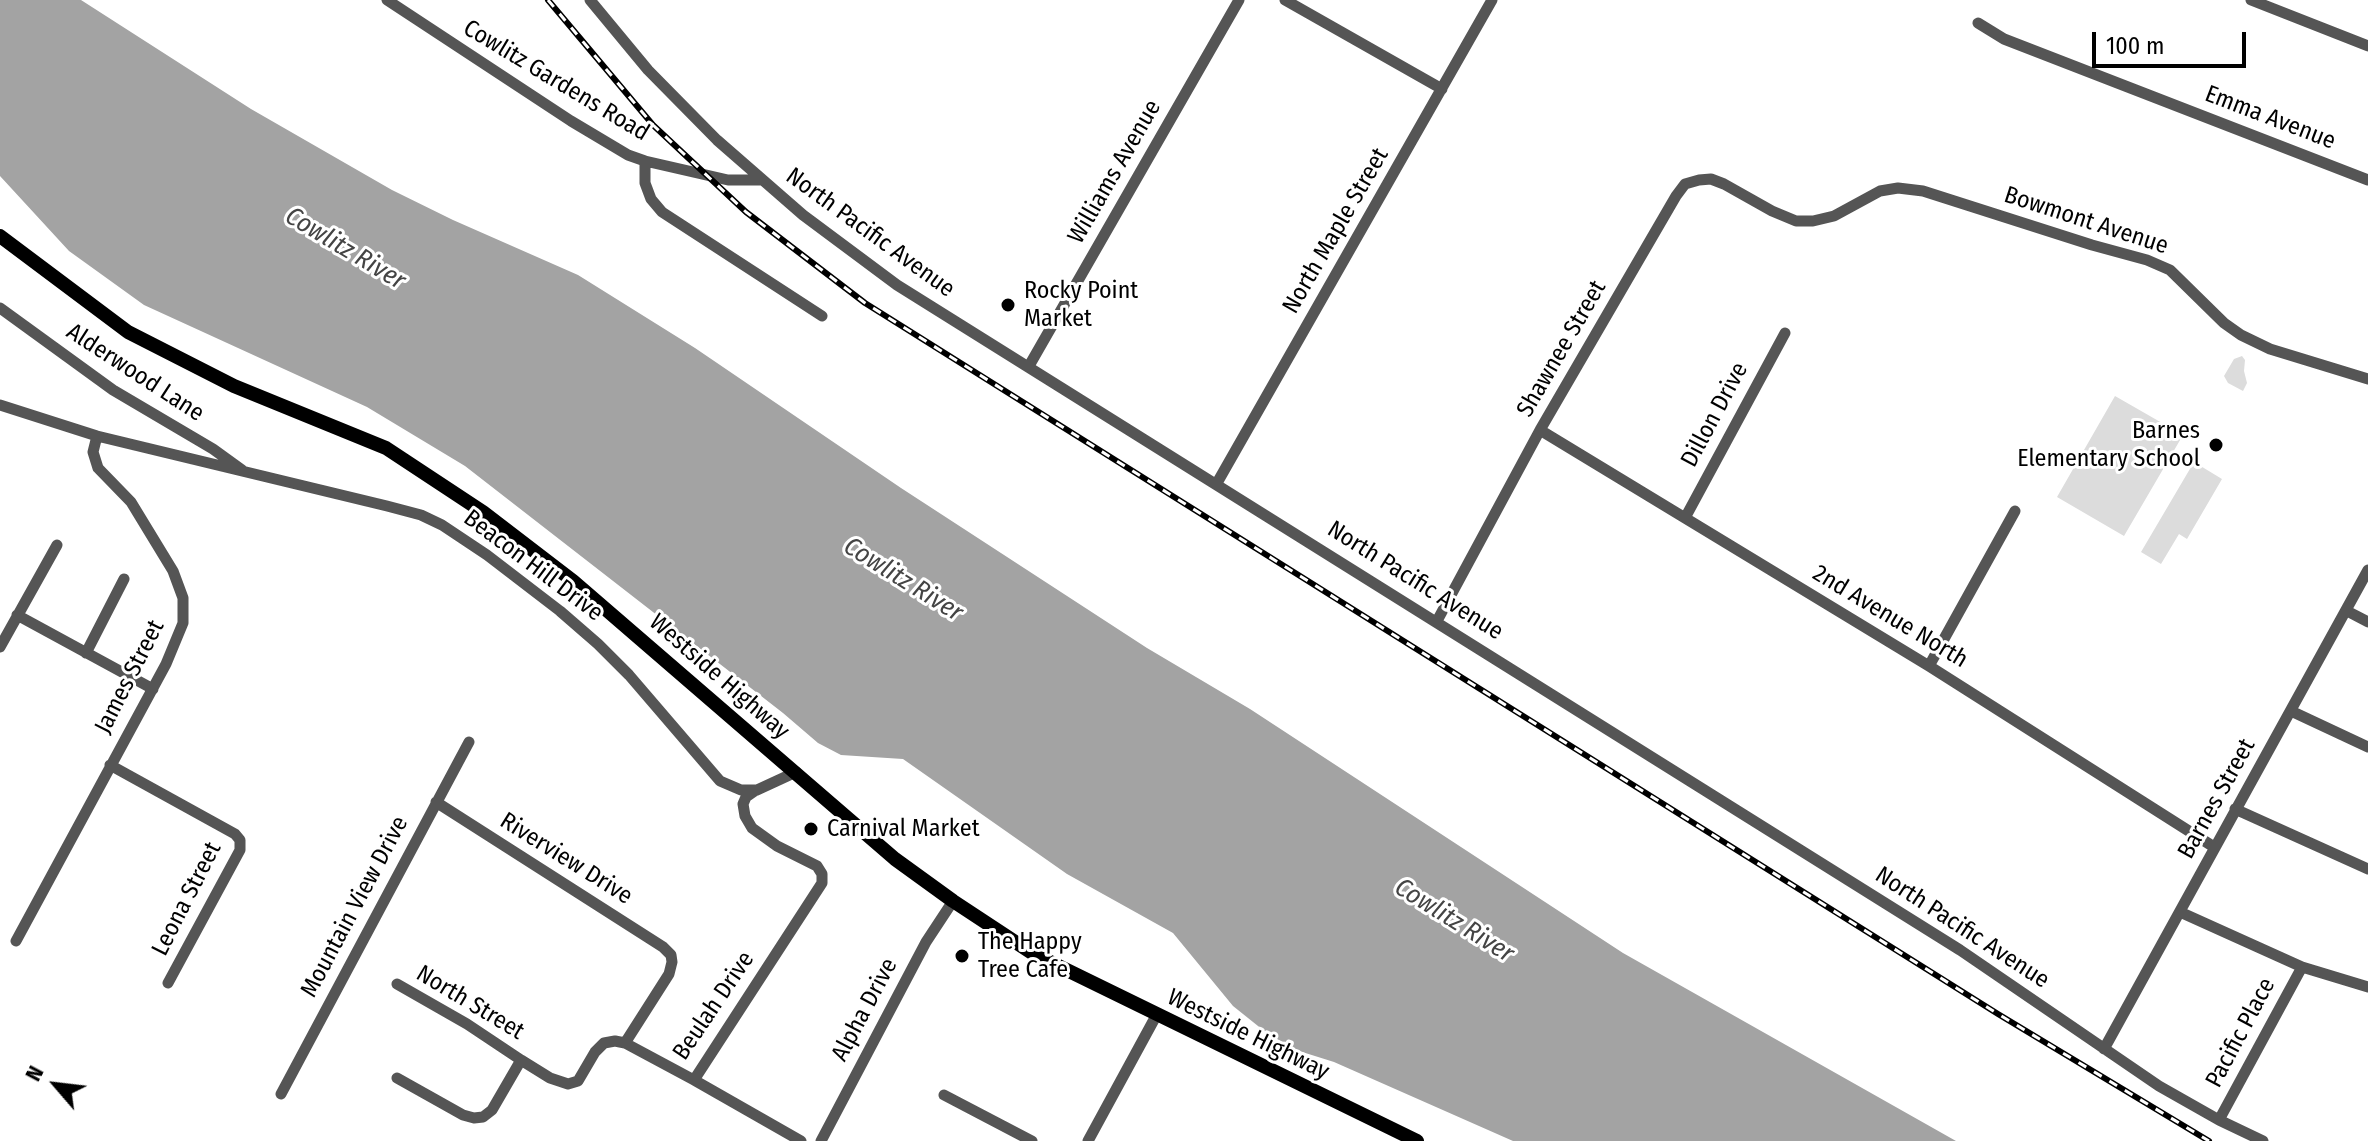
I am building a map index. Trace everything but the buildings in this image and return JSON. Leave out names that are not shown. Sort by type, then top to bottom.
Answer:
[{"type":"main road","name":"Westside Highway","points":[[0,236],[128,332],[234,386],[386,448],[445,486],[573,581],[895,859],[1032,953],[1417,1141]]},
{"type":"street","name":"Cowlitz Gardens Road","points":[[387,0],[628,155],[728,180],[760,180]]},
{"type":"street","name":"North Pacific Avenue","points":[[590,0],[648,70],[760,180],[897,285],[1960,950],[2159,1086],[2263,1141]]},
{"type":"street","name":"Williams Avenue","points":[[1029,366],[1239,0]]},
{"type":"street","points":[[1285,0],[1442,89]]},
{"type":"street","name":"North Maple Street","points":[[1217,483],[1492,0]]},
{"type":"street","points":[[2251,0],[2368,46]]},
{"type":"street","name":"Emma Avenue","points":[[1978,23],[2004,39],[2368,180]]},
{"type":"street","points":[[645,161],[645,183],[651,199],[662,212],[822,316]]},
{"type":"street","name":"Shawnee Street","points":[[1437,621],[1540,430],[1685,184],[1711,179],[1772,211]]},
{"type":"street","name":"Bowmont Avenue","points":[[1772,211],[1796,221],[1813,221],[1834,216],[1880,191],[1898,188],[1923,191],[2159,265],[2170,270],[2224,323],[2241,335],[2270,349],[2368,379]]},
{"type":"street","name":"Alderwood Lane","points":[[0,308],[113,390],[213,449],[246,473]]},
{"type":"street","name":"Dillon Drive","points":[[1685,518],[1785,333]]},
{"type":"street","name":"Beacon Hill Drive","points":[[0,405],[97,436],[421,515],[464,538],[598,644],[639,685],[715,777],[736,788],[757,790]]},
{"type":"street","name":"2nd Avenue North","points":[[1540,430],[1929,666],[2214,847]]},
{"type":"street","name":"James Street","points":[[16,941],[153,689],[176,645],[183,623],[183,598],[173,571],[131,502],[98,468],[93,452],[97,436]]},
{"type":"street","points":[[1929,666],[2015,511]]},
{"type":"street","points":[[0,647],[57,545]]},
{"type":"street","name":"Barnes Street","points":[[2104,1049],[2368,570]]},
{"type":"street","points":[[86,653],[124,579]]},
{"type":"street","points":[[2347,611],[2368,622]]},
{"type":"street","points":[[17,615],[153,689]]},
{"type":"street","points":[[2291,711],[2368,747]]},
{"type":"street","name":"Mountain View Drive","points":[[281,1094],[469,742]]},
{"type":"street","name":"Leona Street","points":[[110,765],[235,834],[240,840],[240,850],[168,983]]},
{"type":"street","points":[[757,790],[796,772]]},
{"type":"street","name":"Beulah Drive","points":[[625,1043],[694,1080],[822,883],[822,874],[817,866],[777,846],[752,828],[743,804],[746,797],[757,790]]},
{"type":"street","name":"Riverview Drive","points":[[436,802],[671,955],[669,974],[625,1043]]},
{"type":"street","points":[[2235,809],[2368,869]]},
{"type":"street","name":"Alpha Drive","points":[[821,1141],[926,942],[953,901]]},
{"type":"street","points":[[2180,912],[2302,967],[2368,987]]},
{"type":"street","name":"Pacific Place","points":[[2219,1120],[2302,967]]},
{"type":"street","name":"North Street","points":[[397,984],[467,1024],[521,1060]]},
{"type":"street","points":[[1088,1141],[1156,1016]]},
{"type":"street","points":[[397,1078],[463,1115],[483,1117],[492,1110],[521,1060],[550,1078],[568,1084],[578,1081],[604,1043],[625,1043]]},
{"type":"street","points":[[694,1080],[801,1141]]},
{"type":"street","points":[[944,1095],[1032,1141]]},
{"type":"shaded area","points":[[2242,356],[2247,383],[2243,391],[2228,383],[2224,376],[2234,359]]},
{"type":"shaded area","points":[[2115,396],[2183,435],[2124,536],[2057,497]]},
{"type":"shaded area","points":[[2194,462],[2222,479],[2187,539],[2179,534],[2161,564],[2141,552]]},
{"type":"water","name":"Cowlitz River","points":[[0,0],[81,0],[251,109],[392,190],[578,275],[695,348],[901,488],[1147,648],[1250,709],[1623,953],[1956,1141],[1513,1141],[1334,1062],[1299,1051],[1268,1034],[1233,1006],[1173,933],[1067,874],[903,759],[841,755],[818,743],[465,466],[367,407],[144,305],[69,251],[0,176]]},
{"type":"railway","points":[[548,0],[653,125],[746,212],[865,303],[1998,1014],[2209,1141]]},
{"type":"place","name":"Rocky Point Market","points":[[1008,305]]},
{"type":"place","name":"Barnes Elementary School","points":[[2216,445]]},
{"type":"place","name":"Carnival Market","points":[[811,829]]},
{"type":"place","name":"The Happy Tree Cafe","points":[[962,956]]}]
